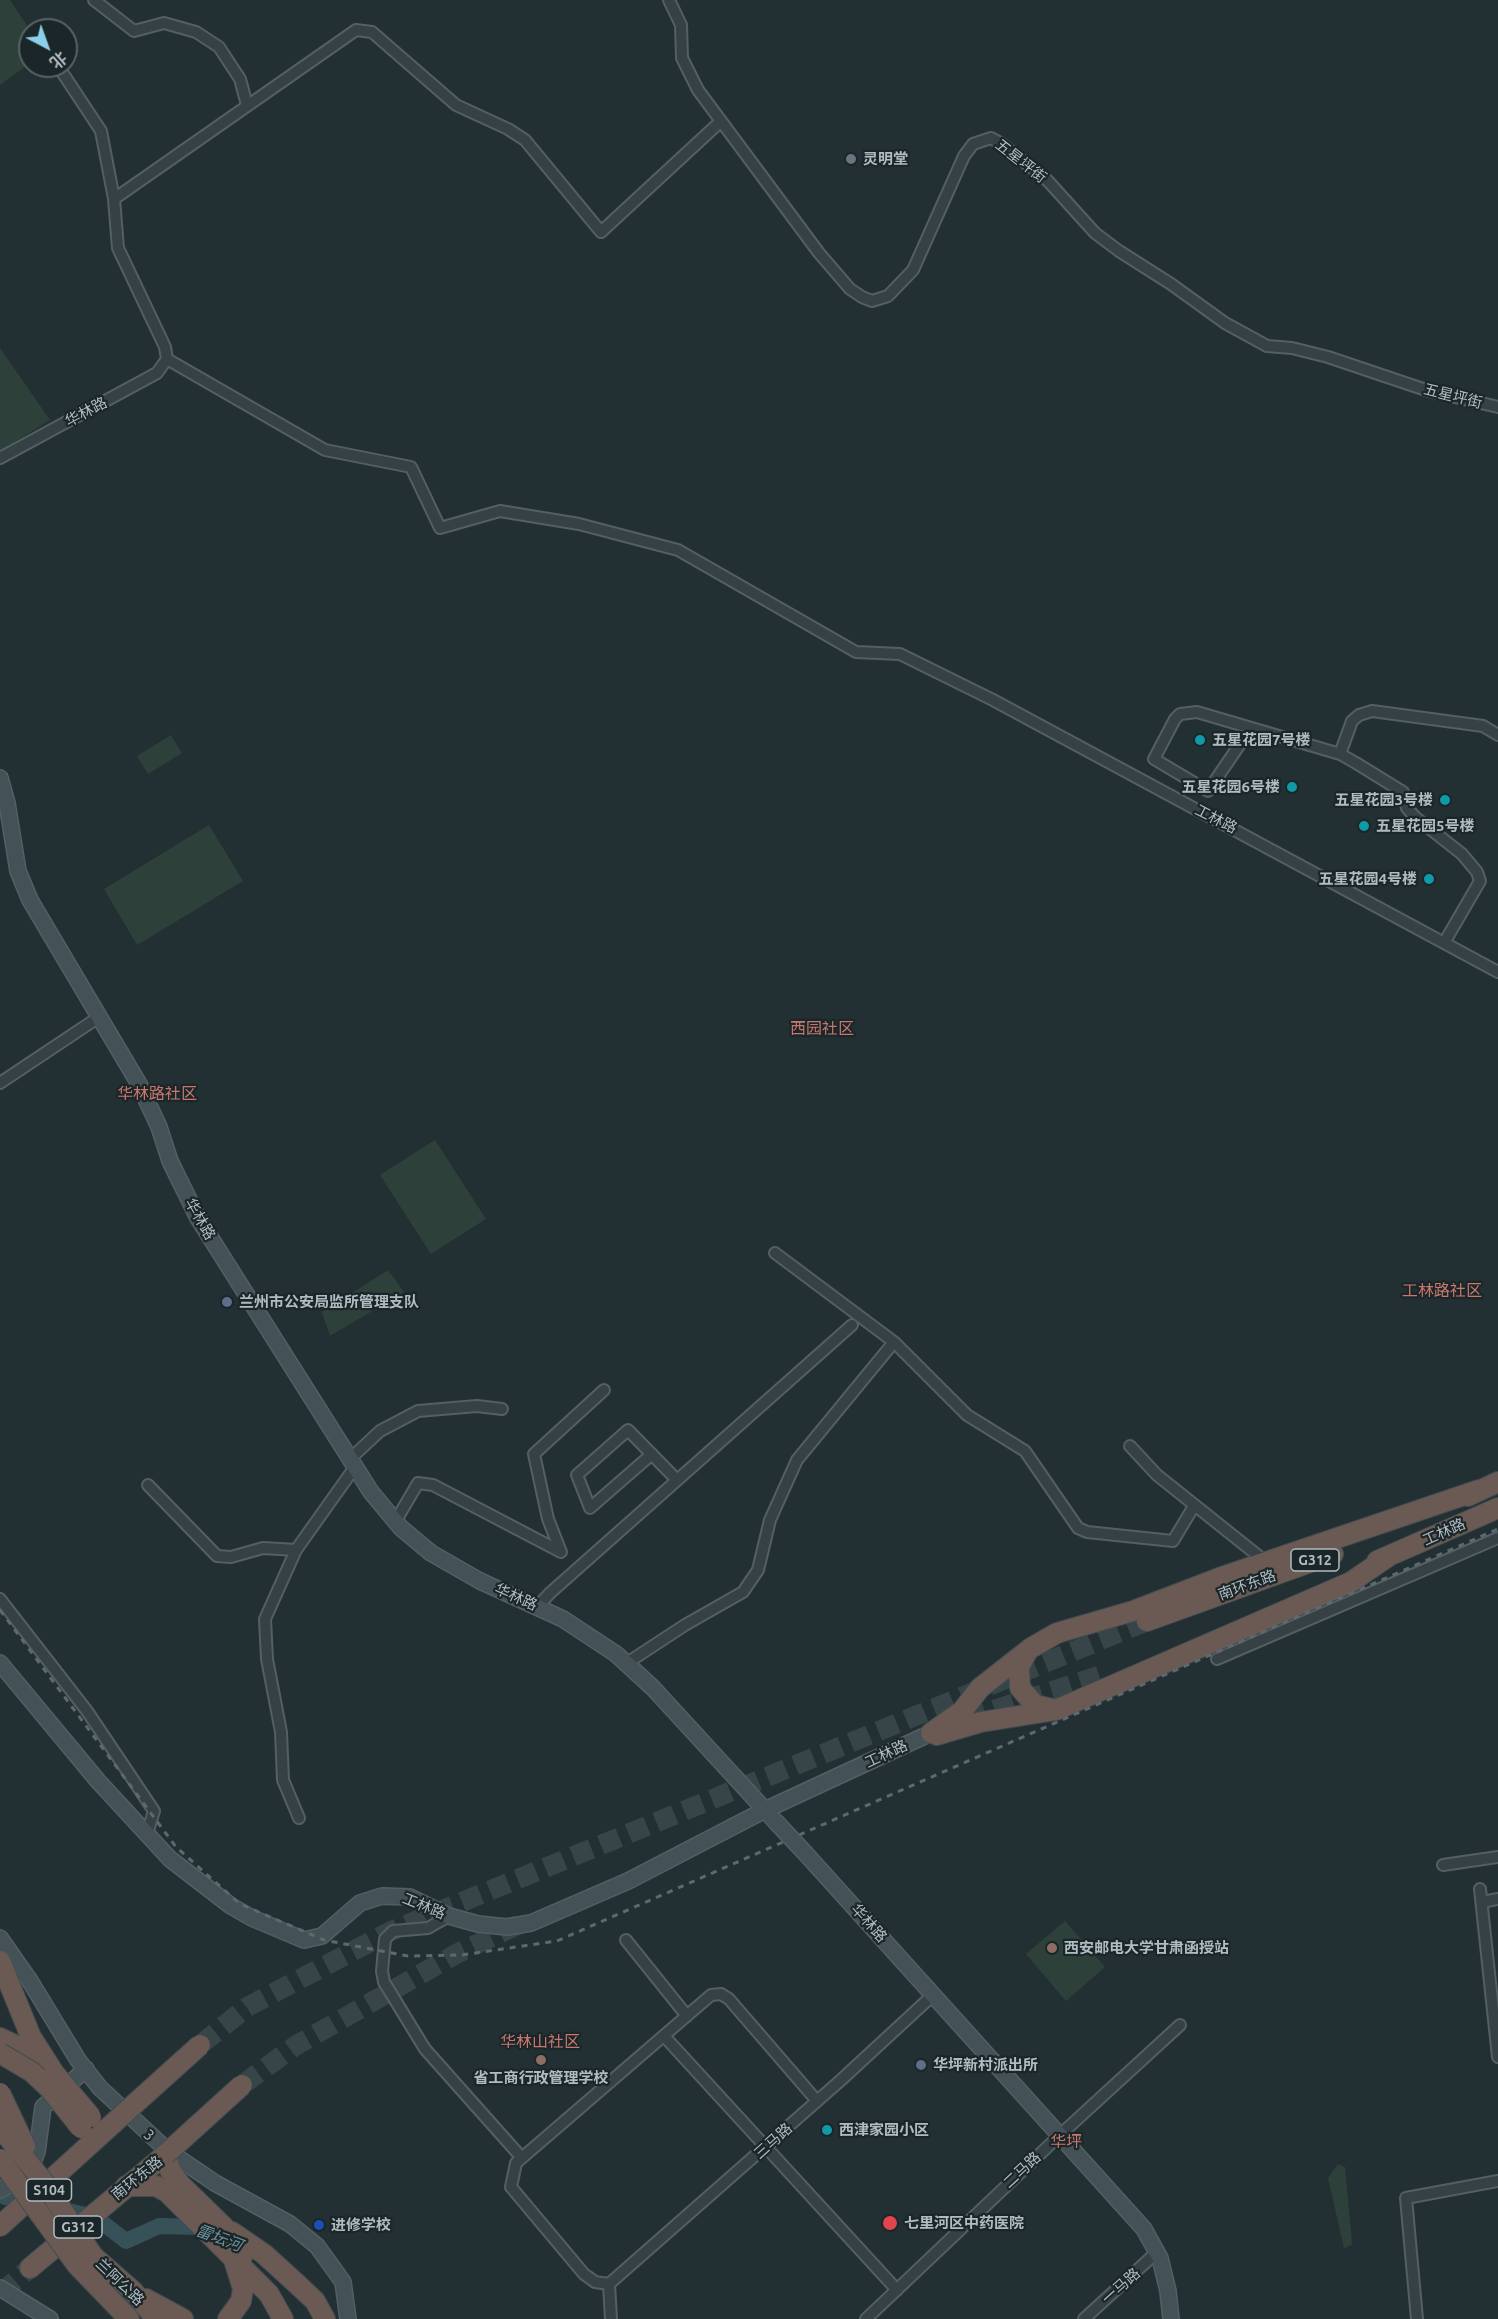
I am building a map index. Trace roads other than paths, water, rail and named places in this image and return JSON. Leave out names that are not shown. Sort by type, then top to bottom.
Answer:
[{"type":"highway","name":"G312","points":[[1479,1490],[1498,1482]]},
{"type":"highway","points":[[1389,1556],[1351,1582],[1260,1631],[1056,1710],[981,1722],[936,1736],[931,1733],[962,1711],[980,1688],[1031,1648],[1057,1633],[1133,1611],[1266,1562],[1479,1490]]},
{"type":"highway","name":"南环东路","points":[[1147,1621],[1407,1527],[1479,1490]]},
{"type":"highway","name":"工林路","points":[[1389,1556],[1498,1508]]},
{"type":"highway","name":"南环东路","points":[[1105,1674],[1389,1556]]},
{"type":"highway","points":[[1031,1648],[1019,1666],[1020,1688],[1035,1705],[1056,1710]]},
{"type":"highway","points":[[0,1960],[31,2037],[86,2123],[84,2150]]},
{"type":"highway","points":[[0,2038],[27,2051],[54,2073]]},
{"type":"highway","points":[[0,2226],[200,2045]]},
{"type":"highway","points":[[0,2053],[32,2072],[86,2123],[104,2125],[115,2122]]},
{"type":"highway","name":"南环东路","points":[[30,2268],[166,2154],[242,2085]]},
{"type":"highway","points":[[0,2093],[42,2180]]},
{"type":"highway","name":"兰阿公路","points":[[0,2127],[42,2180],[93,2256],[133,2291],[156,2319]]},
{"type":"highway","points":[[166,2154],[173,2188],[233,2257],[269,2294],[284,2319]]},
{"type":"highway","name":"兰阿公路","points":[[0,2159],[76,2265],[129,2319]]},
{"type":"highway","points":[[126,2186],[173,2188],[226,2229],[240,2235],[297,2284],[315,2301],[325,2319]]},
{"type":"highway","points":[[226,2229],[250,2266],[278,2295],[293,2319]]},
{"type":"highway","points":[[228,2319],[242,2301],[243,2289],[233,2257]]},
{"type":"highway","points":[[133,2291],[183,2319]]},
{"type":"highway","points":[[109,2299],[109,2309],[116,2319]]},
{"type":"street","points":[[94,0],[134,32],[164,23],[196,32],[219,47],[240,79],[247,105]]},
{"type":"street","name":"五星坪街","points":[[669,0],[681,25],[682,58],[698,90],[819,253],[850,289],[872,301],[888,296],[914,270],[964,156],[973,144],[991,138],[1002,144],[1048,181],[1095,233],[1225,323],[1267,346],[1292,348],[1328,357],[1429,391],[1498,407]]},
{"type":"street","points":[[114,199],[349,32],[364,29],[372,32],[456,105],[508,129],[525,140],[601,232],[720,122]]},
{"type":"street","points":[[66,78],[101,131],[114,199],[118,248],[165,347],[167,359]]},
{"type":"street","name":"华林路","points":[[0,458],[157,374],[167,359]]},
{"type":"street","name":"工林路","points":[[167,359],[325,450],[411,467],[440,528],[500,511],[579,524],[678,550],[856,652],[900,654],[993,700],[1498,972]]},
{"type":"street","points":[[1340,754],[1352,721],[1359,715],[1372,711],[1483,726],[1498,735]]},
{"type":"street","points":[[1251,728],[1208,791],[1154,759],[1175,719],[1180,714],[1197,712],[1340,754],[1403,792],[1407,808],[1462,855],[1477,872],[1480,881],[1444,943]]},
{"type":"street","name":"华林路","points":[[0,778],[23,884],[152,1109],[170,1161],[198,1218],[353,1463],[395,1522],[431,1553],[480,1581],[538,1606],[590,1635],[627,1664],[726,1764],[1144,2229],[1157,2252],[1167,2282],[1171,2319]]},
{"type":"street","points":[[0,1083],[99,1017]]},
{"type":"street","points":[[775,1253],[894,1341],[967,1415],[1025,1450],[1078,1528],[1087,1532],[1173,1541],[1194,1506]]},
{"type":"street","points":[[538,1606],[852,1325]]},
{"type":"street","points":[[627,1664],[685,1625],[743,1592],[758,1570],[770,1520],[797,1460],[894,1341]]},
{"type":"street","points":[[395,1522],[418,1483],[433,1485],[561,1552],[548,1519],[534,1454],[604,1390]]},
{"type":"street","points":[[298,1818],[283,1780],[281,1732],[267,1659],[265,1619],[296,1550],[353,1463],[380,1431],[418,1411],[477,1406],[502,1409]]},
{"type":"street","points":[[652,1454],[590,1508],[577,1475],[628,1430],[652,1454],[677,1480]]},
{"type":"street","points":[[1130,1446],[1157,1475],[1266,1562]]},
{"type":"street","points":[[148,1485],[217,1556],[231,1557],[263,1548],[296,1550]]},
{"type":"street","points":[[1218,1659],[1260,1631],[1498,1538]]},
{"type":"street","points":[[0,1599],[87,1711],[154,1811],[147,1834]]},
{"type":"street","name":"工林路","points":[[0,1663],[147,1834],[191,1877],[231,1906],[304,1940],[322,1936],[360,1903],[382,1896],[410,1897],[449,1916],[507,1927],[549,1917],[690,1850],[765,1810],[931,1733]]},
{"type":"street","points":[[1443,1865],[1498,1857]]},
{"type":"street","points":[[1480,1889],[1498,2057]]},
{"type":"street","points":[[1482,1902],[1498,1899]]},
{"type":"street","points":[[449,1916],[428,1928],[393,1931],[385,1939],[382,1971],[384,1982],[424,2049],[522,2158]]},
{"type":"street","name":"3","points":[[0,1938],[86,2069],[117,2105],[168,2151],[215,2183],[290,2224],[317,2246],[343,2282],[348,2319]]},
{"type":"street","points":[[626,1940],[687,2016]]},
{"type":"street","points":[[611,2319],[609,2284],[595,2283],[584,2274],[511,2187],[516,2163],[711,1995],[721,1994],[729,1999],[817,2101]]},
{"type":"street","name":"三马路","points":[[609,2284],[767,2146],[933,1995]]},
{"type":"street","name":"二马路","points":[[866,2319],[1180,2025]]},
{"type":"street","points":[[664,2036],[897,2290]]},
{"type":"street","points":[[0,2190],[23,2177],[31,2166],[37,2152],[43,2107],[86,2069]]},
{"type":"street","points":[[1417,2319],[1406,2198],[1498,2181]]},
{"type":"street","name":"一马路","points":[[1084,2319],[1157,2252]]},
{"type":"street","points":[[0,2288],[50,2319]]},
{"type":"waterway","name":"雷坛河","points":[[0,2189],[5,2197],[95,2217],[126,2241],[159,2226],[198,2227],[209,2231]]},
{"type":"tunnel","points":[[200,2045],[247,2007],[391,1931],[1147,1621]]},
{"type":"tunnel","points":[[966,1719],[1105,1674]]},
{"type":"tunnel","points":[[242,2085],[295,2046],[456,1954],[522,1923]]},
{"type":"tunnel","points":[[0,2294],[30,2268]]},
{"type":"railway","points":[[0,1610],[176,1847],[240,1904],[324,1940],[408,1956],[462,1955],[557,1941],[1498,1529]]},
{"type":"place","name":"灵明堂","points":[[851,159]]},
{"type":"place","name":"五星花园7号楼","points":[[1200,740]]},
{"type":"place","name":"五星花园6号楼","points":[[1292,787]]},
{"type":"place","name":"五星花园3号楼","points":[[1445,800]]},
{"type":"place","name":"五星花园5号楼","points":[[1364,826]]},
{"type":"place","name":"五星花园4号楼","points":[[1429,879]]},
{"type":"place","name":"兰州市公安局监所管理支队","points":[[227,1302]]},
{"type":"place","name":"西安邮电大学甘肃函授站","points":[[1052,1948]]},
{"type":"place","name":"省工商行政管理学校","points":[[541,2060]]},
{"type":"place","name":"华坪新村派出所","points":[[921,2065]]},
{"type":"place","name":"西津家园小区","points":[[827,2130]]},
{"type":"place","name":"七里河区中药医院","points":[[890,2223]]},
{"type":"place","name":"进修学校","points":[[319,2225]]},
{"type":"district","name":"西园社区","points":[[822,1029]]},
{"type":"district","name":"华林路社区","points":[[157,1094]]},
{"type":"district","name":"工林路社区","points":[[1442,1291]]},
{"type":"district","name":"华林山社区","points":[[540,2042]]},
{"type":"district","name":"华坪","points":[[1066,2142]]}]
